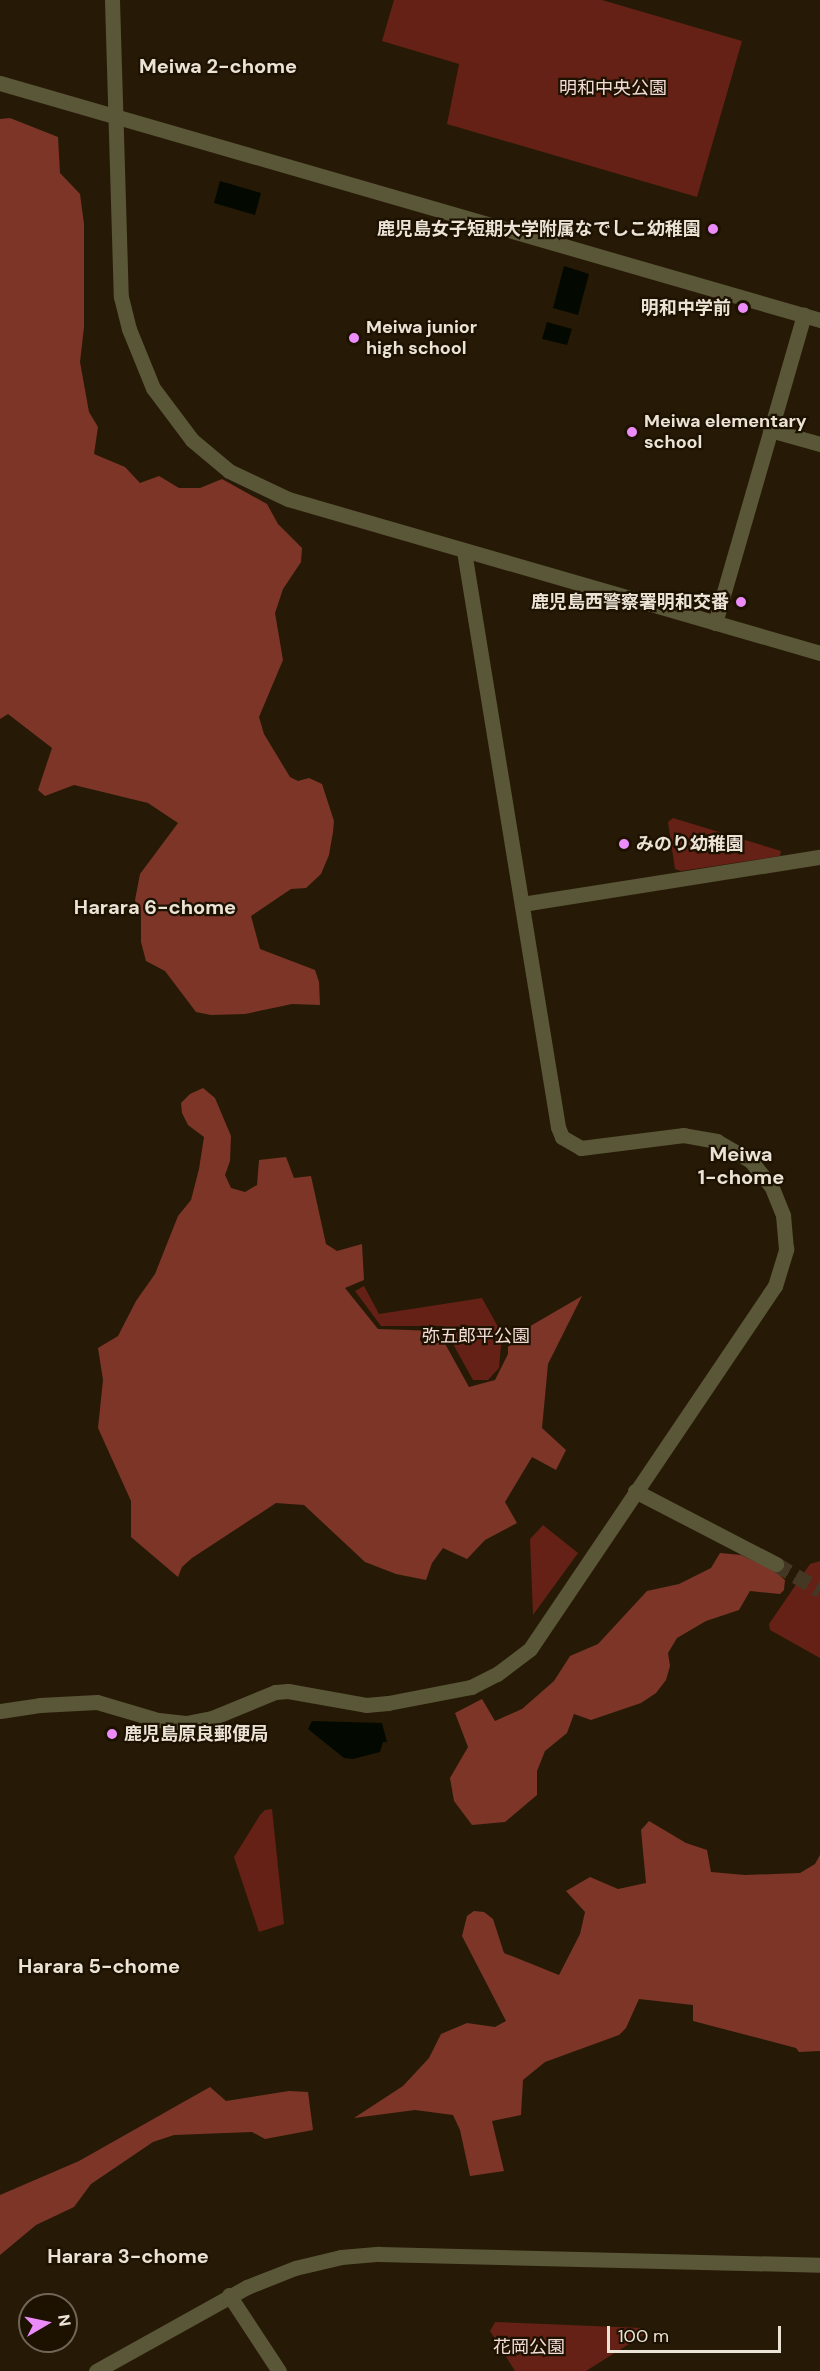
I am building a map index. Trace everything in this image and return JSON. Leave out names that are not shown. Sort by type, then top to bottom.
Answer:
[{"type":"street","points":[[112,0],[121,297],[142,366],[153,388],[192,440],[229,471],[256,486],[288,499],[820,653]]},
{"type":"street","points":[[0,83],[820,320]]},
{"type":"street","points":[[715,623],[804,315]]},
{"type":"street","points":[[770,430],[820,444]]},
{"type":"street","points":[[0,1711],[40,1705],[97,1702],[158,1720],[186,1723],[212,1718],[275,1692],[299,1692],[366,1705],[471,1687],[511,1665],[530,1648],[775,1286],[786,1249],[783,1215],[778,1200],[762,1172],[751,1161],[717,1141],[684,1135],[595,1148],[581,1148],[562,1137],[558,1127],[464,551]]},
{"type":"street","points":[[522,904],[820,857]]},
{"type":"street","points":[[635,1491],[776,1564]]},
{"type":"street","points":[[96,2371],[229,2295],[261,2280],[316,2262],[379,2254],[820,2265]]},
{"type":"street","points":[[229,2295],[279,2371]]},
{"type":"green space","name":"明和中央公園","points":[[394,0],[602,0],[742,41],[697,197],[447,124],[459,64],[382,41]]},
{"type":"green space","points":[[673,818],[781,851],[780,856],[681,871],[675,869],[668,822]]},
{"type":"green space","name":"弥五郎平公園","points":[[364,1286],[379,1314],[482,1298],[502,1334],[499,1368],[488,1380],[473,1380],[443,1326],[381,1326],[355,1291]]},
{"type":"green space","points":[[543,1525],[578,1553],[533,1615],[530,1539]]},
{"type":"green space","points":[[820,1561],[820,1658],[770,1630],[769,1624],[810,1564]]},
{"type":"green space","points":[[272,1809],[284,1924],[259,1932],[234,1857],[260,1815],[265,1810]]},
{"type":"green space","name":"花岡公園","points":[[495,2322],[642,2328],[645,2334],[586,2371],[515,2371],[490,2331]]},
{"type":"shaded area","points":[[10,118],[58,137],[60,173],[80,194],[84,224],[84,327],[80,362],[89,412],[98,427],[94,454],[125,467],[140,483],[159,476],[179,488],[200,488],[222,479],[267,504],[278,524],[302,548],[301,562],[283,589],[275,613],[283,660],[259,717],[264,734],[290,777],[298,781],[309,778],[322,784],[334,821],[333,832],[329,855],[321,874],[306,888],[291,889],[251,916],[260,949],[315,970],[319,982],[320,1005],[292,1004],[245,1014],[211,1015],[196,1012],[165,971],[146,961],[141,942],[141,917],[135,900],[140,874],[178,823],[148,803],[74,785],[45,796],[38,790],[52,748],[8,714],[0,719],[0,119]]},
{"type":"shaded area","points":[[220,181],[261,193],[255,215],[214,203]]},
{"type":"shaded area","points":[[564,266],[589,274],[578,315],[553,308]]},
{"type":"shaded area","points":[[547,322],[572,329],[567,345],[542,339]]},
{"type":"shaded area","points":[[203,1088],[215,1098],[231,1136],[230,1161],[225,1175],[231,1188],[245,1192],[257,1185],[259,1160],[286,1157],[294,1178],[311,1176],[326,1244],[337,1251],[362,1244],[364,1280],[345,1288],[378,1329],[438,1331],[469,1387],[495,1380],[508,1354],[508,1339],[582,1296],[548,1364],[542,1428],[566,1450],[556,1470],[532,1457],[505,1502],[517,1523],[485,1540],[467,1559],[443,1548],[432,1563],[426,1580],[396,1574],[365,1562],[304,1505],[276,1503],[192,1558],[182,1567],[178,1577],[131,1537],[131,1501],[98,1428],[103,1380],[98,1348],[118,1336],[136,1301],[155,1274],[178,1216],[191,1200],[204,1137],[188,1125],[182,1113],[181,1103],[190,1094]]},
{"type":"shaded area","points":[[720,1553],[741,1555],[775,1571],[785,1580],[784,1590],[780,1594],[750,1591],[739,1610],[706,1621],[677,1638],[668,1653],[670,1666],[666,1680],[656,1693],[641,1703],[591,1720],[574,1714],[567,1733],[545,1751],[537,1771],[537,1795],[505,1822],[472,1825],[454,1801],[450,1778],[468,1747],[455,1713],[482,1699],[495,1721],[522,1709],[554,1681],[570,1656],[598,1644],[647,1591],[679,1584],[711,1568]]},
{"type":"shaded area","points":[[312,1721],[382,1723],[387,1742],[383,1742],[380,1752],[353,1759],[344,1758],[308,1729]]},
{"type":"shaded area","points":[[649,1821],[686,1843],[707,1850],[711,1872],[745,1875],[800,1873],[815,1864],[820,1855],[820,2051],[799,2052],[796,2048],[693,2021],[693,2005],[639,1999],[626,2028],[619,2035],[545,2062],[523,2080],[521,2115],[492,2121],[504,2171],[470,2176],[460,2130],[453,2115],[415,2110],[354,2118],[403,2086],[429,2058],[441,2034],[467,2023],[495,2027],[506,2021],[462,1936],[467,1916],[474,1911],[484,1912],[493,1919],[504,1953],[559,1975],[580,1934],[585,1912],[566,1891],[590,1877],[618,1889],[646,1883],[641,1830]]},
{"type":"shaded area","points":[[210,2087],[226,2101],[289,2091],[308,2092],[313,2130],[265,2139],[252,2132],[174,2135],[153,2142],[91,2184],[74,2207],[36,2225],[0,2255],[0,2195],[79,2161]]},
{"type":"tunnel","points":[[776,1564],[820,1590]]},
{"type":"place","name":"鹿児島女子短期大学附属なでしこ幼稚園","points":[[713,229]]},
{"type":"place","name":"明和中学前","points":[[743,308]]},
{"type":"place","name":"Meiwa junior high school","points":[[354,338]]},
{"type":"place","name":"Meiwa elementary school","points":[[632,432]]},
{"type":"place","name":"鹿児島西警察署明和交番","points":[[741,602]]},
{"type":"place","name":"みのり幼稚園","points":[[624,844]]},
{"type":"place","name":"鹿児島原良郵便局","points":[[112,1734]]},
{"type":"district","name":"Meiwa 2-chome","points":[[218,66]]},
{"type":"district","name":"Harara 6-chome","points":[[155,907]]},
{"type":"district","name":"Meiwa 1-chome","points":[[741,1166]]},
{"type":"district","name":"Harara 5-chome","points":[[99,1966]]},
{"type":"district","name":"Harara 3-chome","points":[[128,2256]]}]
